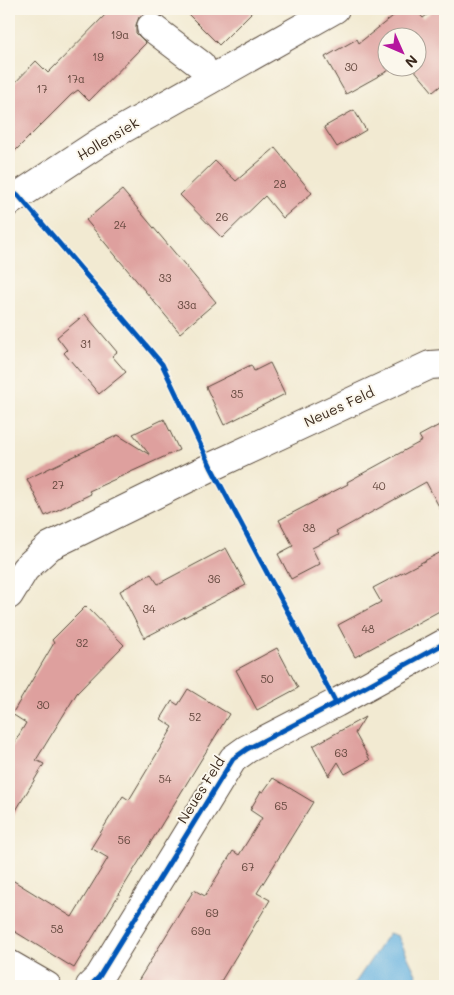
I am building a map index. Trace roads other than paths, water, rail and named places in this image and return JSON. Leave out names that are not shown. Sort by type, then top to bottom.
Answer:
[{"type":"street","name":"Hollensiek","points":[[9,202],[100,142],[335,9]]},
{"type":"street","points":[[151,27],[201,65],[209,80]]},
{"type":"street","name":"Neues Feld","points":[[9,595],[25,570],[50,546],[211,467],[421,369],[430,365],[445,364]]},
{"type":"street","name":"Neues Feld","points":[[90,986],[99,977],[233,759],[247,749],[445,643]]},
{"type":"street","points":[[9,964],[47,986]]},
{"type":"water","points":[[389,933],[398,936],[420,986],[353,986]]}]
